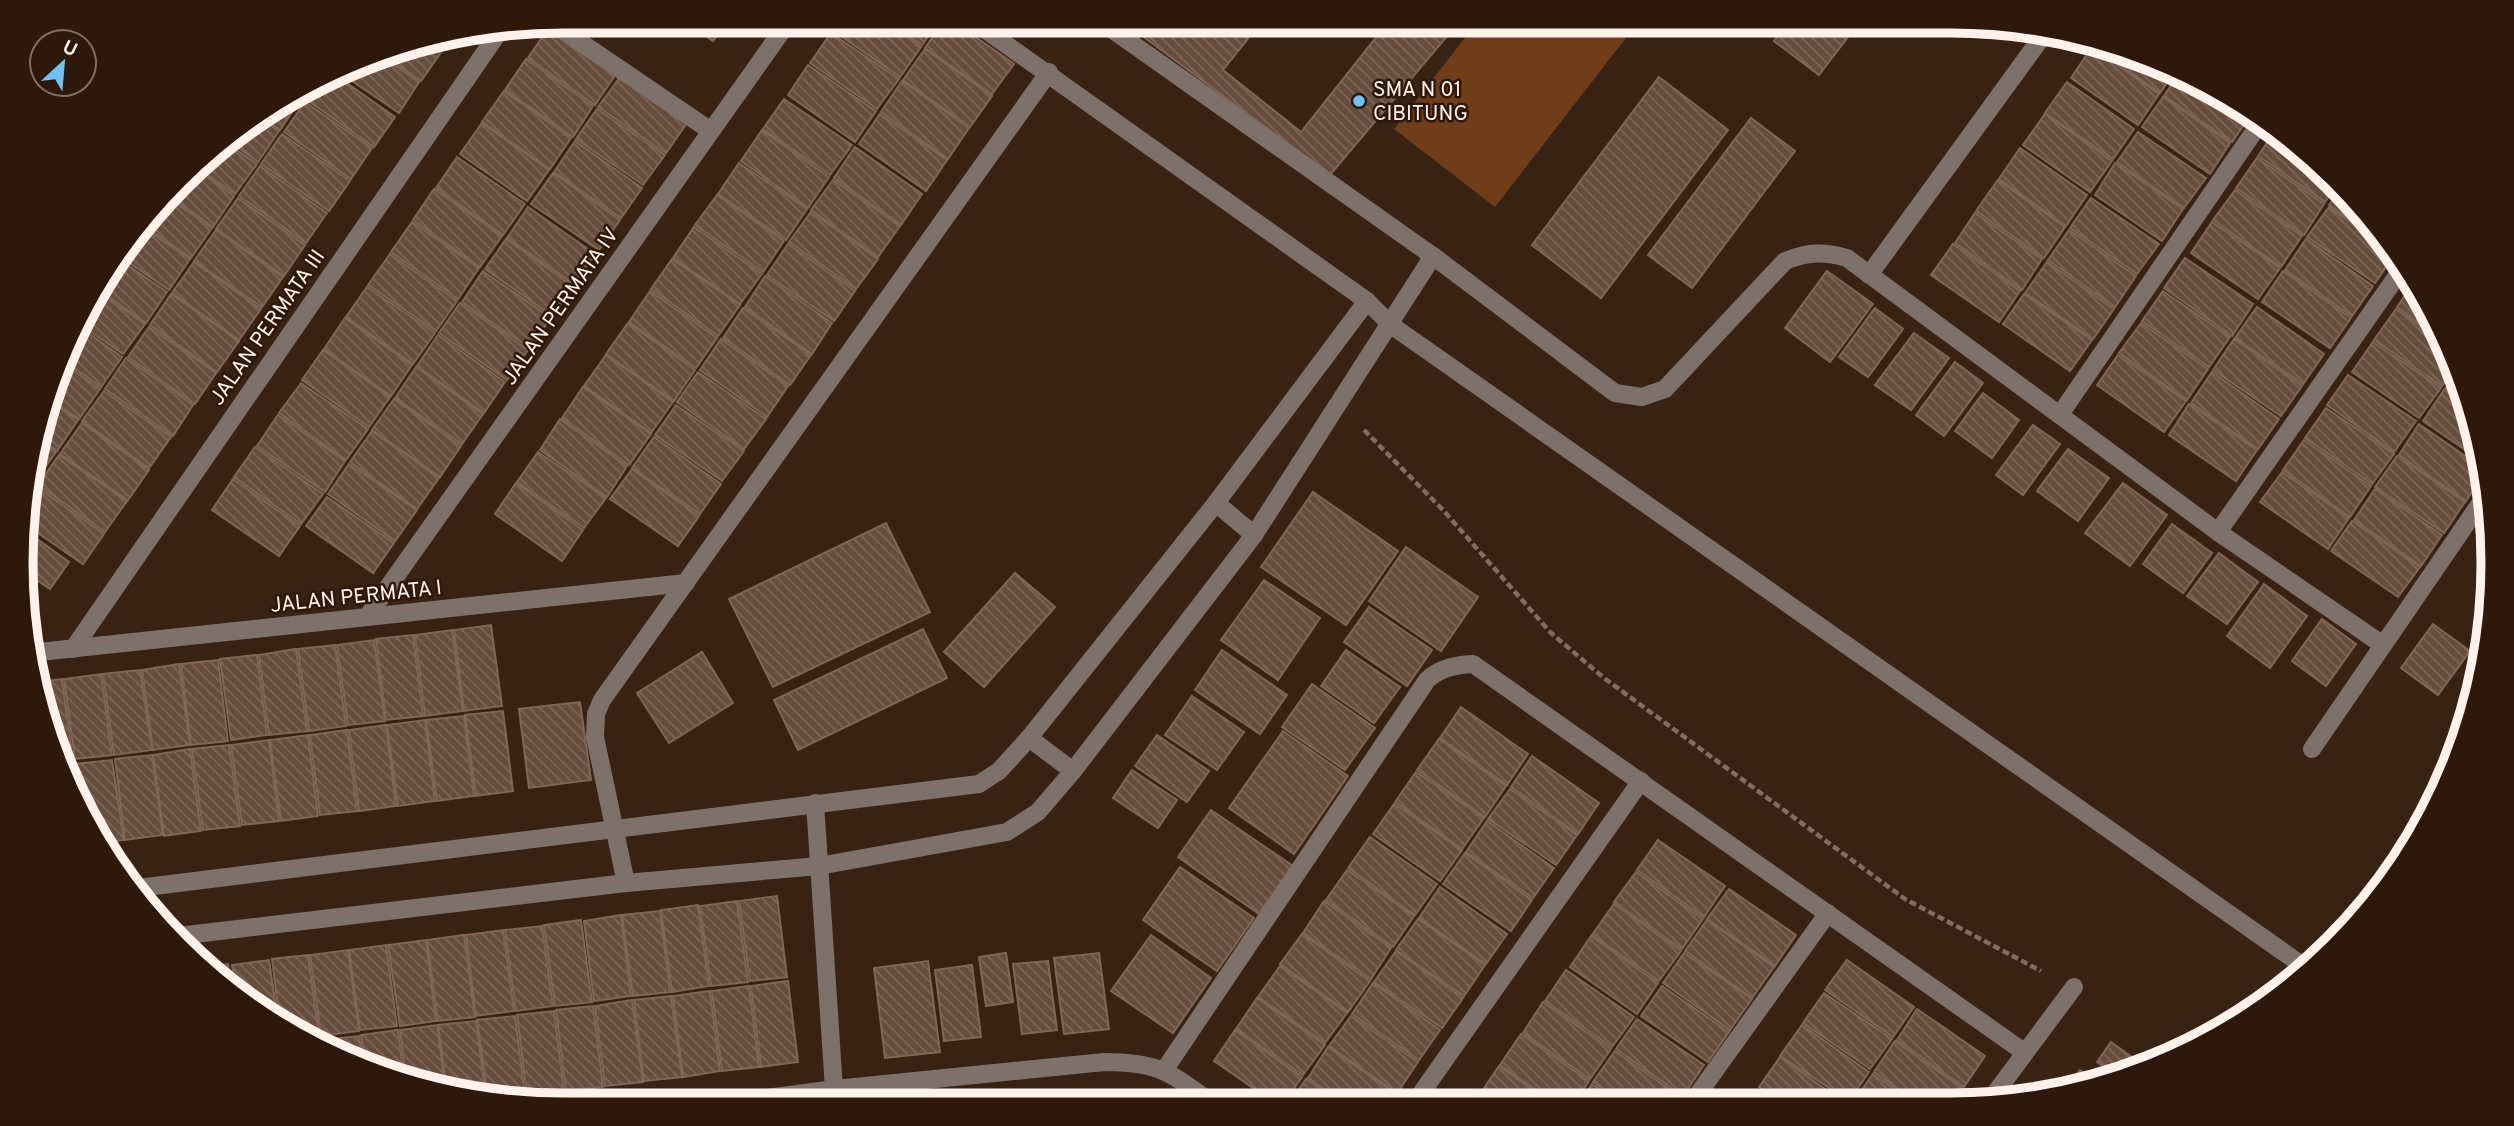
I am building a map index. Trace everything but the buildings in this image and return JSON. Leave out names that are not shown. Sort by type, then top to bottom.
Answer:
[{"type":"street","points":[[567,33],[711,131]]},
{"type":"street","name":"JALAN PERMATA IV","points":[[367,617],[780,33]]},
{"type":"street","points":[[991,33],[1367,301],[1391,325],[2298,962]]},
{"type":"street","points":[[1117,33],[1433,256],[1615,393],[1642,397],[1665,389],[1785,261],[1806,252],[1847,257],[2061,413],[2218,532],[2383,645]]},
{"type":"street","name":"JALAN PERMATA III","points":[[73,649],[495,38]]},
{"type":"street","points":[[1869,275],[2039,41]]},
{"type":"street","points":[[626,883],[595,737],[596,714],[1049,72]]},
{"type":"street","points":[[2061,413],[2255,130]]},
{"type":"street","points":[[185,935],[626,883],[820,866],[1007,832],[1038,812],[1073,771],[1254,535],[1433,256]]},
{"type":"street","points":[[2218,532],[2396,277]]},
{"type":"street","points":[[145,887],[979,784],[999,771],[1029,738],[1216,503],[1367,301]]},
{"type":"street","points":[[1216,503],[1254,535]]},
{"type":"street","points":[[2312,749],[2478,507]]},
{"type":"street","name":"JALAN PERMATA I","points":[[41,652],[686,583]]},
{"type":"street","points":[[1165,1069],[1427,680],[1435,673],[1457,664],[1473,664],[2024,1052]]},
{"type":"street","points":[[1029,738],[1073,771]]},
{"type":"street","points":[[1421,1093],[1641,781]]},
{"type":"street","points":[[816,803],[835,1093]]},
{"type":"street","points":[[1699,1093],[1828,913]]},
{"type":"street","points":[[1997,1091],[2074,987]]},
{"type":"street","points":[[866,1093],[1104,1062],[1139,1062],[1165,1069],[1198,1093]]},
{"type":"path","points":[[1339,405],[1443,510],[1550,634],[1604,678],[1905,899],[2074,987]]},
{"type":"shaded area","points":[[1469,33],[1630,33],[1495,207],[1394,129]]},
{"type":"place","name":"SMA N 01 CIBITUNG","points":[[1359,101]]}]
